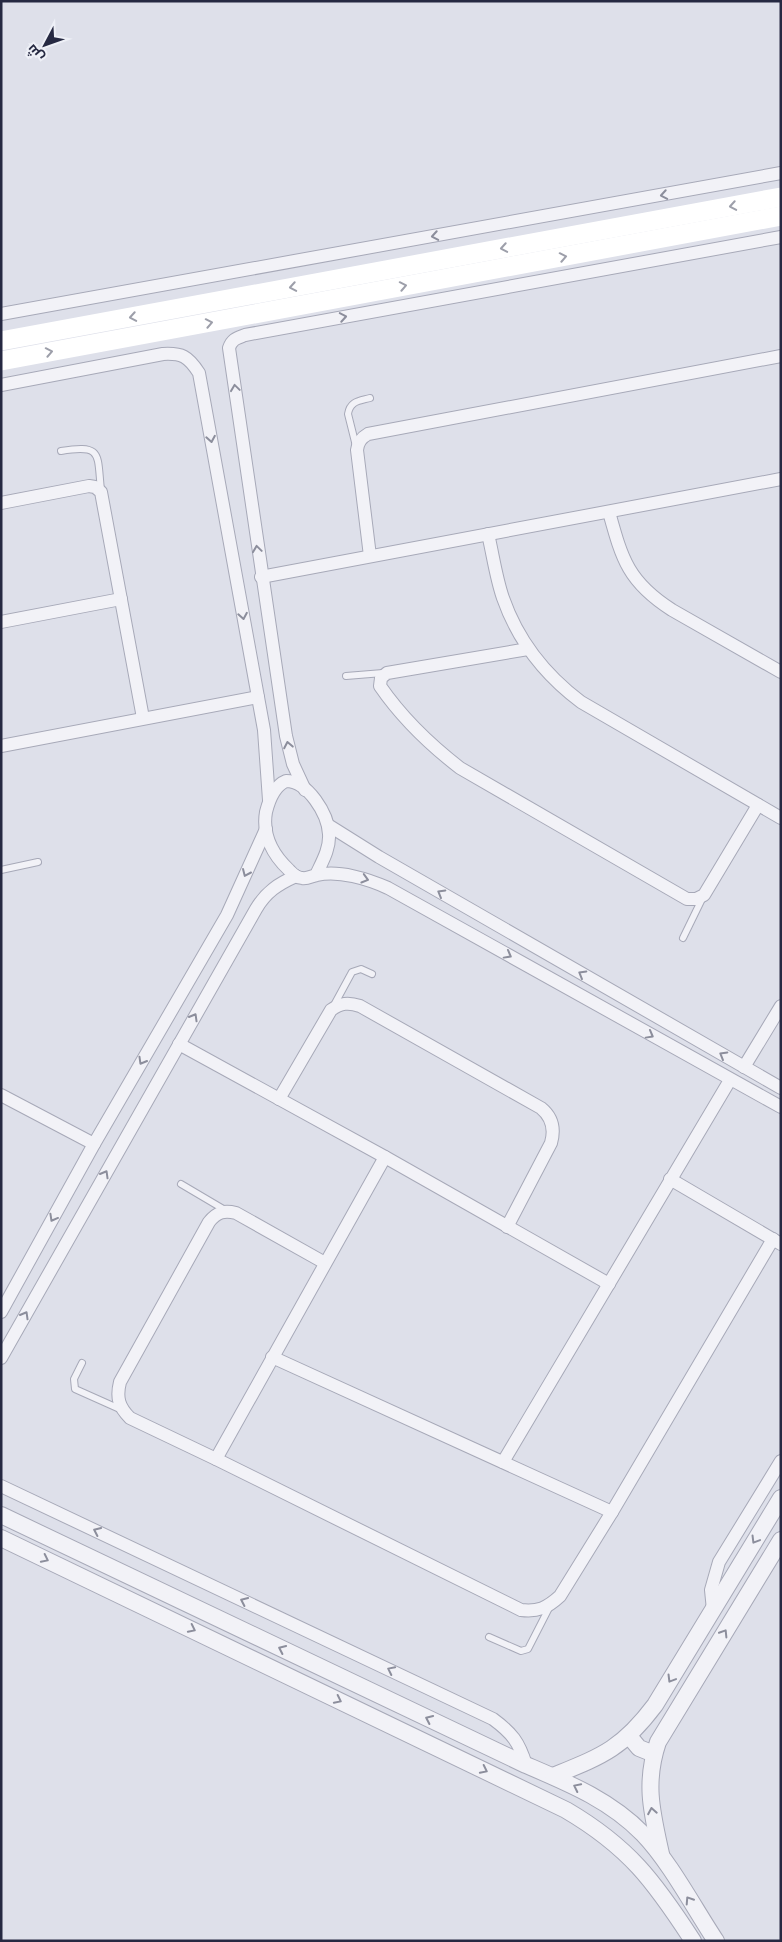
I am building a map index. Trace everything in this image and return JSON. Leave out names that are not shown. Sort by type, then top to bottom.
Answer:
[{"type":"main road","points":[[1,341],[781,197]]},
{"type":"main road","points":[[1,361],[781,216]]},
{"type":"street","points":[[1,314],[781,174]]},
{"type":"street","points":[[305,790],[288,750],[261,577],[229,348],[234,339],[245,335],[781,237]]},
{"type":"street","points":[[1,385],[162,354],[178,353],[191,360],[199,373],[258,697],[267,754],[269,802]]},
{"type":"street","points":[[370,556],[357,450],[358,443],[362,437],[368,434],[781,356]]},
{"type":"street","points":[[261,577],[781,479]]},
{"type":"street","points":[[1,503],[88,486],[95,487],[101,492],[143,718]]},
{"type":"street","points":[[609,512],[622,558],[642,588],[672,610],[781,672]]},
{"type":"street","points":[[488,534],[503,596],[518,631],[528,649],[554,680],[581,702],[781,818]]},
{"type":"street","points":[[1,622],[121,599]]},
{"type":"street","points":[[528,649],[387,673],[381,678],[380,686],[418,733],[460,768],[687,899],[696,899],[704,895],[758,805]]},
{"type":"street","points":[[1,746],[258,697]]},
{"type":"street","points":[[296,876],[276,857],[269,844],[265,820],[269,802],[276,788],[286,781],[298,784],[305,790],[319,806],[328,825],[328,844],[316,875]]},
{"type":"street","points":[[328,825],[379,857],[781,1088]]},
{"type":"street","points":[[1,1312],[94,1144],[226,915],[266,829]]},
{"type":"street","points":[[1,1358],[261,900],[277,885],[296,876],[310,878],[316,875],[356,877],[388,888],[781,1108]]},
{"type":"street","points":[[279,1099],[331,1010],[340,1004],[350,1002],[360,1006],[546,1112],[553,1127],[551,1143],[507,1227]]},
{"type":"street","points":[[744,1067],[781,1006]]},
{"type":"street","points":[[179,1044],[385,1157],[609,1284]]},
{"type":"street","points":[[504,1462],[730,1080]]},
{"type":"street","points":[[1,1095],[94,1144]]},
{"type":"street","points":[[216,1459],[385,1157]]},
{"type":"street","points":[[326,1263],[236,1213],[226,1210],[216,1214],[209,1222],[120,1382],[119,1402],[123,1411],[130,1418],[521,1610],[536,1612],[549,1606],[560,1596],[777,1241],[670,1179]]},
{"type":"street","points":[[272,1357],[612,1512]]},
{"type":"street","points":[[713,1610],[711,1590],[719,1562],[781,1461]]},
{"type":"street","points":[[1,1486],[493,1719],[513,1736],[521,1747],[526,1765]]},
{"type":"street","points":[[553,1776],[595,1759],[613,1749],[629,1736],[655,1705],[781,1498]]},
{"type":"street","points":[[1,1515],[526,1765],[578,1787],[602,1801],[625,1817],[644,1834],[662,1858],[716,1941]]},
{"type":"street","points":[[1,1538],[566,1810],[590,1824],[633,1859],[657,1887],[693,1941]]},
{"type":"street","points":[[662,1858],[650,1796],[650,1768],[654,1754],[664,1730],[781,1540]]},
{"type":"street","points":[[629,1736],[639,1748],[654,1754]]},
{"type":"lane","points":[[357,450],[348,414],[349,409],[356,401],[370,398]]},
{"type":"lane","points":[[61,451],[83,447],[90,449],[95,454],[101,492]]},
{"type":"lane","points":[[346,676],[387,673]]},
{"type":"lane","points":[[1,870],[38,862]]},
{"type":"lane","points":[[683,938],[704,895]]},
{"type":"lane","points":[[331,1010],[352,972],[360,970],[372,974]]},
{"type":"lane","points":[[181,1184],[226,1210]]},
{"type":"lane","points":[[82,1363],[74,1379],[75,1388],[123,1411]]},
{"type":"lane","points":[[490,1636],[521,1651],[528,1649],[549,1606]]}]
